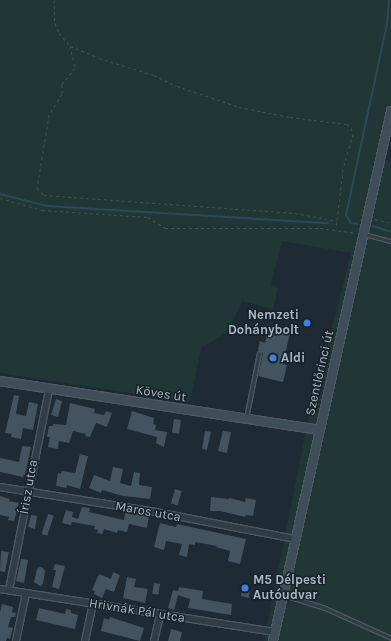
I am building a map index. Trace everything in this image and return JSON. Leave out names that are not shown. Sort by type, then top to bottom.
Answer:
[{"type":"main road","name":"Szentlőrinci út","points":[[273,641],[391,111]]},
{"type":"main road","name":"Köves út","points":[[0,381],[319,430]]},
{"type":"street","name":"Írisz utca","points":[[10,585],[48,388]]},
{"type":"street","name":"Maros utca","points":[[0,487],[156,512],[295,539]]},
{"type":"street","name":"Hrivnák Pál utca","points":[[0,589],[275,632]]},
{"type":"street","points":[[16,641],[26,593]]},
{"type":"street","points":[[85,641],[94,604]]},
{"type":"street","points":[[154,641],[160,614]]},
{"type":"lane","points":[[364,234],[391,241]]},
{"type":"lane","points":[[246,418],[259,353]]},
{"type":"lane","points":[[283,594],[326,608],[391,638]]},
{"type":"path","points":[[54,0],[55,23],[59,33],[70,46],[99,58],[154,75],[177,86],[239,107],[290,117],[347,124],[351,128],[353,134],[344,169],[336,229]]},
{"type":"path","points":[[70,46],[75,68],[62,84],[62,94],[49,115],[37,188],[44,195],[295,213],[337,221]]},
{"type":"path","points":[[0,198],[42,210],[148,217],[165,228],[336,229],[364,234]]},
{"type":"path","points":[[367,217],[391,223]]},
{"type":"green space","points":[[0,0],[391,0],[391,136],[386,159],[391,163],[391,641],[264,641],[308,421],[351,253],[282,241],[271,284],[278,288],[273,309],[242,301],[229,331],[201,348],[190,402],[0,373]]},
{"type":"building","name":"Aldi","points":[[268,328],[290,333],[283,364],[287,365],[283,382],[258,376],[263,353],[258,350],[260,341],[265,343]]},
{"type":"building","points":[[14,395],[19,396],[16,414],[26,416],[29,402],[38,404],[33,430],[23,428],[21,439],[11,437],[12,434],[5,433]]},
{"type":"building","points":[[56,399],[62,401],[58,417],[51,415]]},
{"type":"building","points":[[70,403],[95,409],[94,413],[104,415],[106,411],[112,413],[107,427],[96,423],[90,437],[85,436],[86,434],[73,431],[69,443],[59,441],[58,449],[48,447],[50,437],[47,437],[49,426],[53,426],[53,424],[66,425]]},
{"type":"building","points":[[132,411],[154,418],[153,424],[156,425],[155,430],[167,432],[164,447],[156,443],[157,437],[127,429]]},
{"type":"building","points":[[174,419],[181,420],[179,434],[172,433]]},
{"type":"building","points":[[205,431],[211,432],[207,450],[202,449]]},
{"type":"building","points":[[223,431],[231,432],[227,453],[218,451]]},
{"type":"building","points":[[22,446],[31,447],[25,475],[23,475],[23,477],[0,472],[0,458],[19,462]]},
{"type":"building","points":[[80,454],[88,456],[80,489],[67,485],[66,488],[56,486],[58,473],[61,474],[62,471],[75,473]]},
{"type":"building","points":[[113,467],[123,469],[120,483],[131,486],[134,472],[140,473],[139,485],[152,487],[150,499],[123,496],[102,490],[101,493],[89,488],[94,475],[110,481]]},
{"type":"building","points":[[175,489],[182,491],[178,505],[171,503]]},
{"type":"building","points":[[0,496],[10,499],[9,501],[19,503],[14,521],[8,520],[9,517],[0,515]]},
{"type":"building","points":[[211,497],[229,498],[245,502],[246,498],[256,500],[253,516],[246,515],[245,517],[220,511],[210,511]]},
{"type":"building","points":[[82,507],[90,508],[89,512],[124,520],[125,513],[149,516],[147,528],[129,524],[127,532],[118,530],[117,533],[104,529],[102,534],[97,533],[98,530],[94,529],[95,526],[72,522],[71,525],[62,523],[66,510],[73,512],[72,517],[78,519]]},
{"type":"building","points":[[48,514],[54,516],[47,536],[42,534]]},
{"type":"building","points":[[31,515],[37,516],[35,529],[28,527]]},
{"type":"building","points":[[160,523],[176,527],[177,524],[246,539],[240,564],[228,561],[230,551],[216,547],[217,546],[195,542],[195,545],[189,544],[187,557],[179,555],[182,544],[166,541],[164,550],[154,547]]},
{"type":"building","points":[[1,551],[9,552],[5,572],[0,571]]},
{"type":"building","points":[[21,559],[28,560],[24,583],[16,581]]},
{"type":"building","points":[[55,564],[65,566],[59,589],[52,587],[56,570],[53,570]]},
{"type":"building","points":[[40,567],[45,571],[43,584],[40,586],[34,582],[37,569]]},
{"type":"building","points":[[113,572],[120,575],[114,592],[106,589],[102,598],[94,594],[95,591],[92,590],[99,574],[111,579]]},
{"type":"building","points":[[127,577],[136,579],[134,587],[148,589],[145,603],[123,598]]},
{"type":"building","points":[[154,583],[160,584],[158,595],[152,594]]},
{"type":"building","points":[[243,584],[250,585],[249,598],[241,596]]},
{"type":"building","points":[[179,587],[203,591],[202,599],[232,604],[231,615],[188,608],[190,599],[178,595],[174,610],[168,608],[173,590],[178,591]]},
{"type":"building","points":[[2,604],[13,607],[12,612],[16,613],[15,617],[11,617],[8,627],[13,628],[10,639],[7,638],[6,641],[0,641],[0,612]]},
{"type":"building","points":[[39,608],[65,614],[66,609],[71,610],[71,613],[78,615],[75,629],[36,620]]},
{"type":"building","points":[[110,617],[144,628],[140,641],[101,631],[104,618],[109,620]]},
{"type":"building","points":[[171,629],[182,632],[180,641],[168,641]]},
{"type":"waterway","points":[[357,224],[351,223],[346,215],[387,23],[389,0]]},
{"type":"waterway","points":[[0,194],[47,206],[327,223]]},
{"type":"waterway","points":[[373,226],[391,232]]},
{"type":"place","name":"Nemzeti Dohánybolt","points":[[307,323]]},
{"type":"place","name":"Aldi","points":[[273,358]]},
{"type":"place","name":"M5 Délpesti Autóudvar","points":[[245,588]]}]
